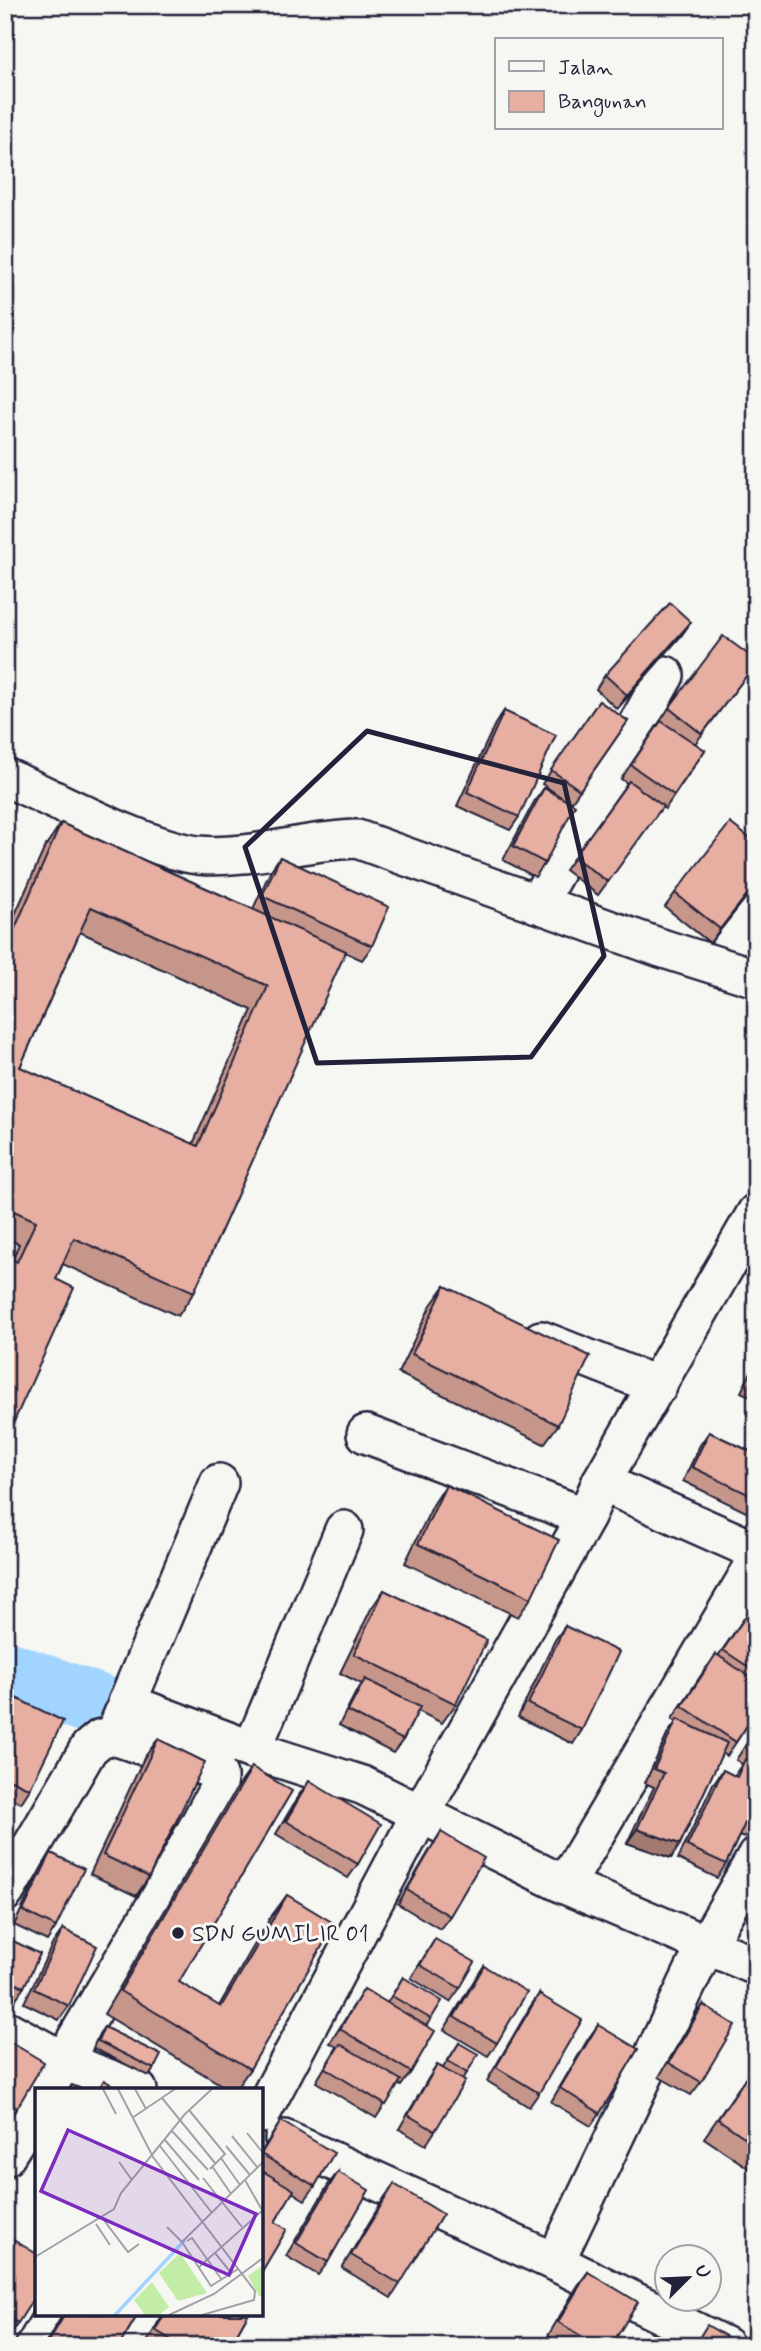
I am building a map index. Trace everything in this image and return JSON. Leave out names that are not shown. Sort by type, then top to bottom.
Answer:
[{"type":"street","points":[[537,904],[664,676]]},
{"type":"street","points":[[5,777],[154,844],[198,855],[357,839],[537,904],[756,978]]},
{"type":"street","points":[[262,2113],[421,1815],[586,1517],[601,1482],[659,1386],[756,1213]]},
{"type":"street","points":[[534,1337],[659,1386]]},
{"type":"street","points":[[366,1434],[586,1517]]},
{"type":"street","points":[[601,1482],[756,1551]]},
{"type":"street","points":[[5,1892],[89,1748],[121,1718],[219,1483]]},
{"type":"street","points":[[252,1751],[344,1530]]},
{"type":"street","points":[[565,1885],[756,1562]]},
{"type":"street","points":[[121,1718],[252,1751],[362,1785],[565,1885],[705,1947],[756,1966]]},
{"type":"street","points":[[55,2076],[161,1896],[220,1781],[214,1770],[121,1718]]},
{"type":"street","points":[[555,2262],[705,1947],[756,1857]]},
{"type":"street","points":[[5,2029],[55,2076],[126,2088]]},
{"type":"street","points":[[5,2157],[35,2109]]},
{"type":"street","points":[[262,2128],[555,2262],[725,2346]]},
{"type":"street","points":[[35,2346],[53,2316]]},
{"type":"street","points":[[136,2346],[152,2316]]},
{"type":"highlighted area","points":[[367,731],[564,783],[604,956],[531,1057],[317,1063],[245,847]]},
{"type":"building","points":[[670,603],[691,622],[627,695],[605,675]]},
{"type":"building","points":[[723,636],[756,660],[756,663],[702,734],[669,708]]},
{"type":"building","points":[[599,701],[628,721],[580,790],[551,770]]},
{"type":"building","points":[[504,711],[556,735],[519,817],[467,792]]},
{"type":"building","points":[[661,721],[705,750],[674,795],[631,765]]},
{"type":"building","points":[[629,781],[663,806],[608,882],[574,857]]},
{"type":"building","points":[[544,788],[575,805],[545,863],[513,846]]},
{"type":"building","points":[[61,823],[346,951],[194,1292],[74,1238],[56,1279],[74,1288],[12,1426],[5,1423],[5,1256],[17,1262],[36,1221],[5,1207],[5,951]],"holes":[[[91,907],[268,986],[198,1146],[20,1067]]]},
{"type":"building","points":[[730,823],[756,843],[756,883],[720,929],[675,893]]},
{"type":"building","points":[[280,857],[389,907],[372,946],[262,896]]},
{"type":"building","points":[[445,1286],[590,1356],[558,1425],[412,1354]]},
{"type":"building","points":[[756,1368],[756,1381],[751,1379]]},
{"type":"building","points":[[709,1432],[756,1454],[756,1498],[692,1467]]},
{"type":"building","points":[[446,1485],[559,1540],[531,1598],[418,1544]]},
{"type":"building","points":[[384,1590],[487,1640],[456,1704],[354,1654]]},
{"type":"building","points":[[756,1601],[756,1672],[723,1650]]},
{"type":"building","points":[[565,1626],[619,1652],[582,1730],[528,1704]]},
{"type":"building","points":[[716,1654],[756,1681],[756,1712],[736,1742],[682,1706]]},
{"type":"building","points":[[365,1679],[420,1707],[403,1740],[348,1711]]},
{"type":"building","points":[[14,1697],[63,1721],[30,1789],[5,1777],[5,1715]]},
{"type":"building","points":[[677,1719],[727,1743],[680,1844],[637,1829],[664,1773],[654,1769]]},
{"type":"building","points":[[756,1730],[756,1753],[745,1746]]},
{"type":"building","points":[[158,1739],[205,1762],[149,1877],[103,1855]]},
{"type":"building","points":[[745,1759],[756,1763],[756,1821],[754,1825],[746,1821],[726,1864],[687,1846],[723,1770],[737,1777]]},
{"type":"building","name":"SDN GUMILIR 01","points":[[252,1767],[292,1791],[179,1982],[221,2007],[287,1895],[335,1924],[250,2069],[120,1991]]},
{"type":"building","points":[[309,1781],[381,1824],[358,1864],[286,1821]]},
{"type":"building","points":[[441,1832],[484,1858],[450,1916],[407,1890]]},
{"type":"building","points":[[51,1853],[84,1869],[56,1927],[23,1911]]},
{"type":"building","points":[[63,1929],[97,1946],[69,2006],[34,1989]]},
{"type":"building","points":[[5,1937],[40,1954],[24,1987],[5,1978]]},
{"type":"building","points":[[435,1939],[475,1962],[460,1988],[420,1965]]},
{"type":"building","points":[[484,1966],[527,1992],[497,2043],[454,2017]]},
{"type":"building","points":[[403,1977],[442,2001],[431,2019],[392,1996]]},
{"type":"building","points":[[364,1989],[435,2031],[411,2072],[340,2029]]},
{"type":"building","points":[[539,1994],[582,2020],[539,2093],[496,2067]]},
{"type":"building","points":[[703,2005],[735,2025],[701,2082],[669,2063]]},
{"type":"building","points":[[598,2025],[638,2049],[600,2113],[560,2088]]},
{"type":"building","points":[[104,2027],[161,2055],[154,2069],[98,2041]]},
{"type":"building","points":[[5,2039],[44,2062],[17,2108],[5,2101]]},
{"type":"building","points":[[459,2043],[478,2054],[467,2073],[448,2061]]},
{"type":"building","points":[[340,2044],[401,2080],[386,2105],[325,2068]]},
{"type":"building","points":[[756,2063],[756,2145],[718,2119]]},
{"type":"building","points":[[437,2065],[465,2081],[435,2131],[408,2115]]},
{"type":"building","points":[[104,2080],[117,2088],[99,2088]]},
{"type":"building","points":[[281,2121],[334,2153],[315,2186],[262,2152]]},
{"type":"building","points":[[262,2171],[294,2190],[275,2222],[287,2229],[262,2271]]},
{"type":"building","points":[[338,2172],[369,2190],[328,2262],[296,2243]]},
{"type":"building","points":[[394,2184],[443,2214],[400,2284],[351,2255]]},
{"type":"building","points":[[5,2235],[35,2253],[35,2296],[18,2323],[5,2316]]},
{"type":"building","points":[[588,2272],[638,2302],[611,2346],[598,2346],[558,2322]]},
{"type":"building","points":[[64,2316],[137,2316],[119,2346],[46,2346]]},
{"type":"building","points":[[164,2316],[247,2316],[230,2346],[181,2346],[155,2330]]},
{"type":"building","points":[[707,2325],[742,2346],[694,2346]]},
{"type":"waterway","points":[[5,1672],[188,1738]]},
{"type":"place","name":"SDN GUMILIR 01","points":[[178,1933]]}]
